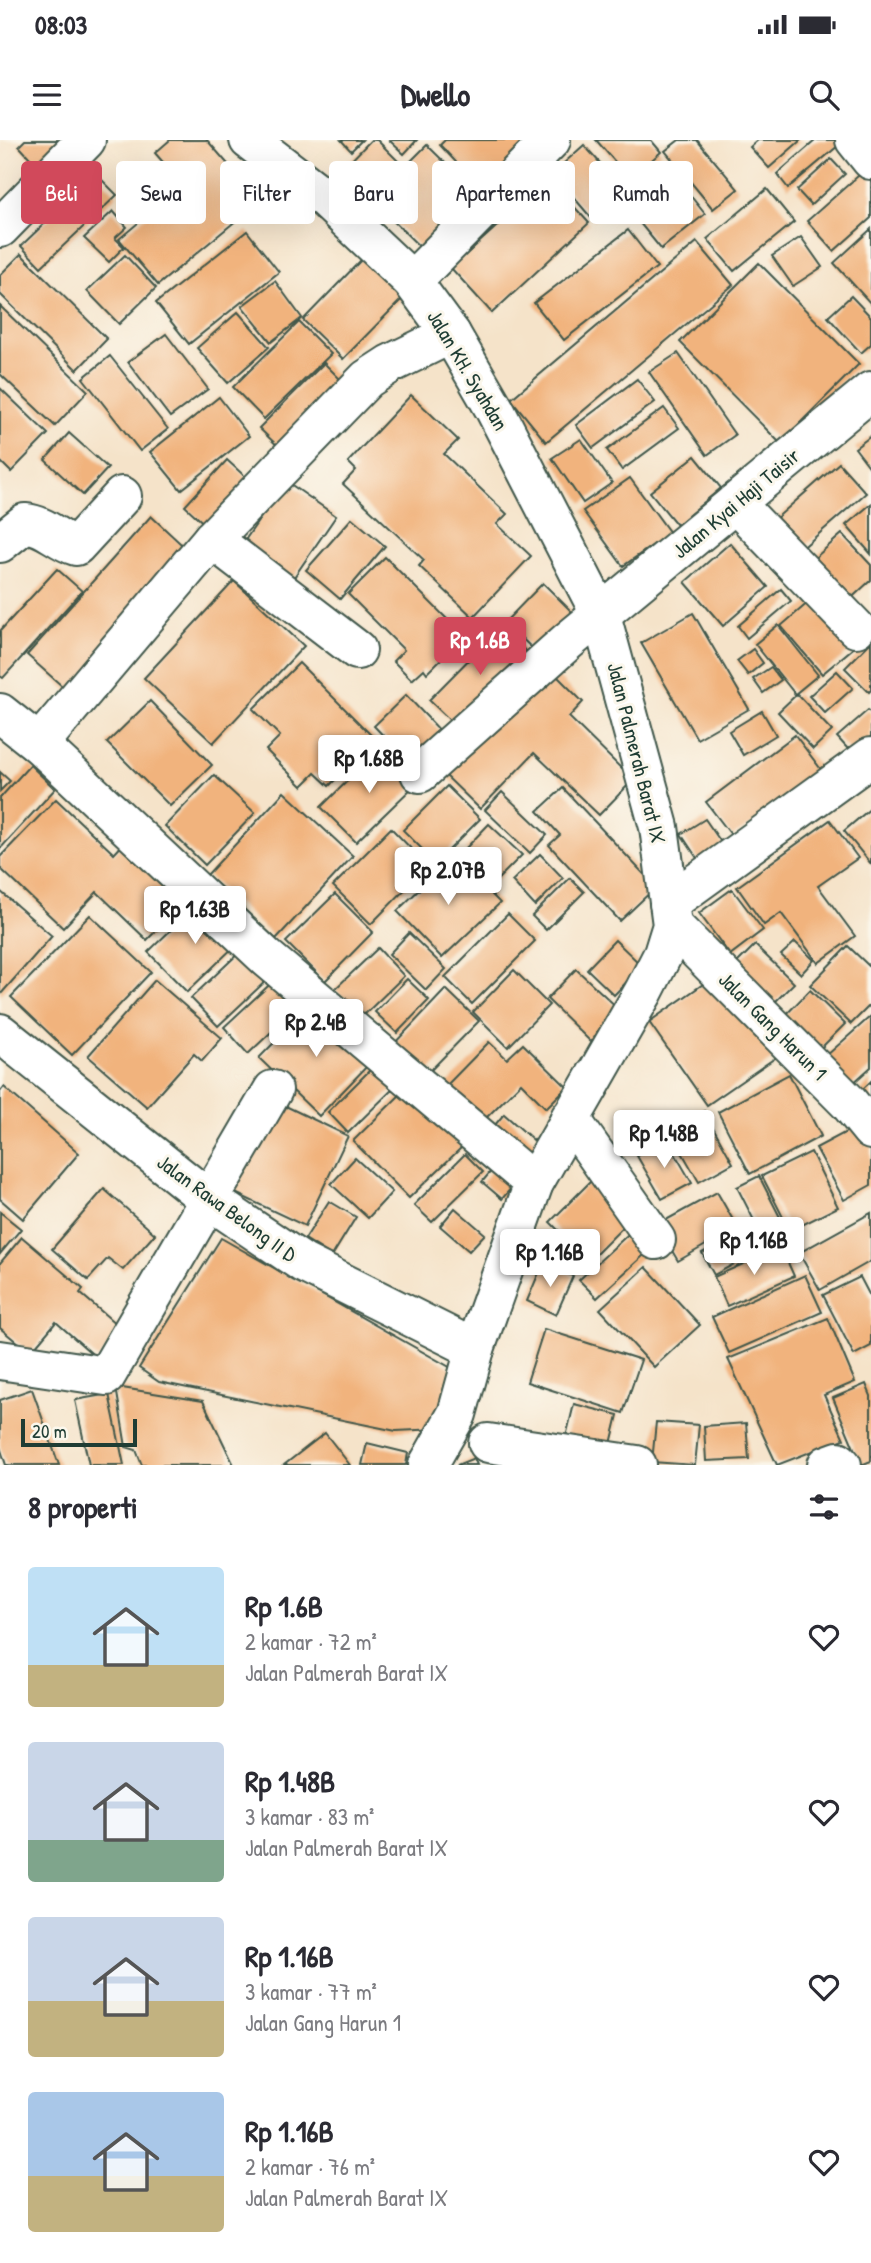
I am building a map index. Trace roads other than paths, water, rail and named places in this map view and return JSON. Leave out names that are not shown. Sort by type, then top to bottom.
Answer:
[{"type":"street","points":[[0,228],[86,140]]},
{"type":"street","name":"Jalan KH. Syahdan","points":[[249,140],[321,195],[412,281],[451,334],[495,411],[601,615]]},
{"type":"street","points":[[412,281],[551,140]]},
{"type":"street","points":[[856,140],[871,160]]},
{"type":"street","points":[[39,744],[212,539],[368,379],[390,364],[451,334]]},
{"type":"street","name":"Jalan Kyai Haji Taisir","points":[[421,773],[601,615],[871,391]]},
{"type":"street","points":[[0,543],[25,523],[43,526],[65,543],[76,546],[122,496]]},
{"type":"street","points":[[735,503],[856,628]]},
{"type":"street","points":[[212,539],[357,650]]},
{"type":"street","name":"Jalan Palmerah Barat IX","points":[[428,1465],[457,1415],[475,1349],[534,1184],[663,954],[671,914],[659,827],[601,615]]},
{"type":"street","points":[[0,713],[39,744],[267,958],[534,1184]]},
{"type":"street","points":[[671,914],[871,757]]},
{"type":"street","name":"Jalan Gang Harun 1","points":[[671,914],[871,1130]]},
{"type":"street","name":"Jalan Rawa Belong II D","points":[[0,1033],[208,1199],[303,1263],[475,1349]]},
{"type":"street","points":[[0,1360],[106,1376],[273,1090]]},
{"type":"street","points":[[570,1118],[656,1240]]},
{"type":"street","points":[[457,1415],[493,1454],[637,1465]]},
{"type":"street","points":[[827,1465],[838,1461],[842,1465]]}]
